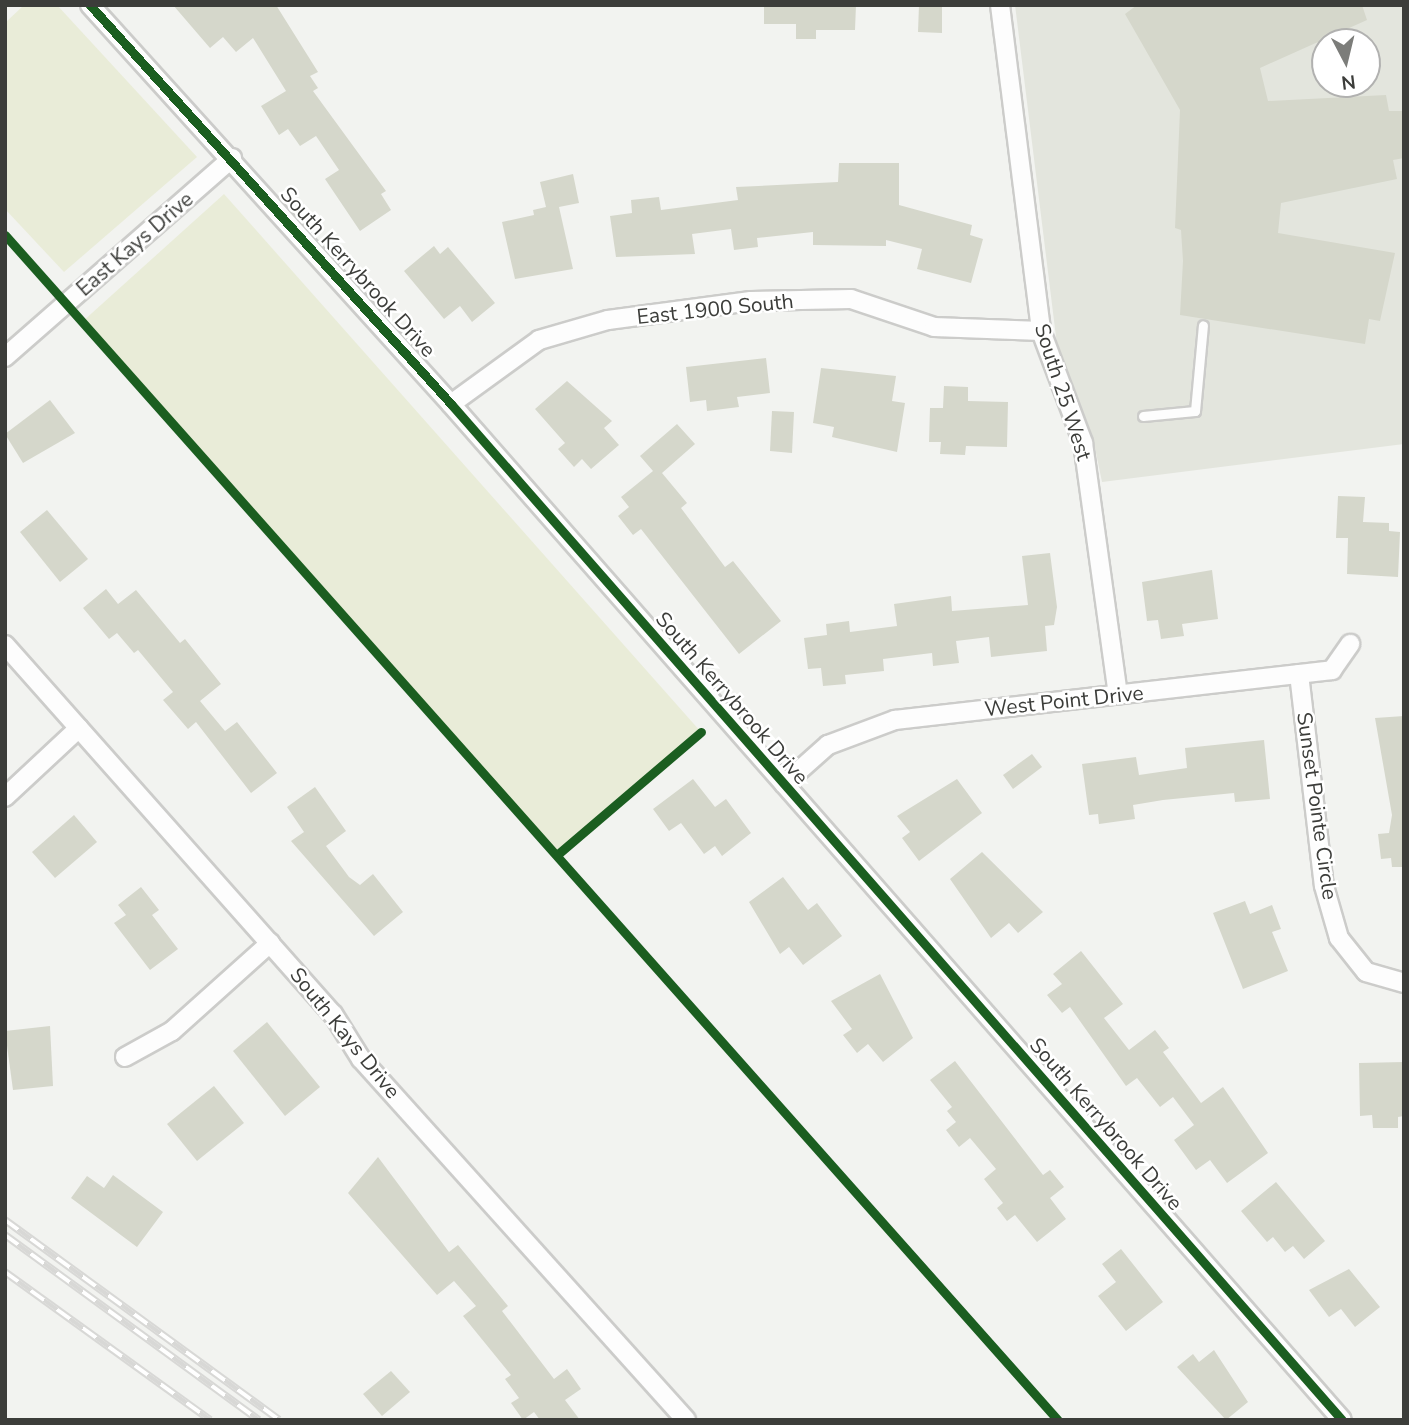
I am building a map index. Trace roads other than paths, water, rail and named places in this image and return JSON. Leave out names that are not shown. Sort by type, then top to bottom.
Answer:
[{"type":"street","name":"South 25 West","points":[[1000,5],[1041,331],[1083,443],[1118,695]]},
{"type":"street","name":"South Kerrybrook Drive","points":[[95,7],[451,404],[1342,1420]]},
{"type":"street","name":"East Kays Drive","points":[[5,357],[232,158]]},
{"type":"street","name":"East 1900 South","points":[[451,404],[539,340],[608,320],[738,303],[851,299],[934,327],[1041,331]]},
{"type":"street","name":"West Point Drive","points":[[784,784],[828,745],[894,720],[1332,670],[1350,644]]},
{"type":"street","name":"South Kays Drive","points":[[5,645],[333,1014],[361,1059],[686,1420]]},
{"type":"street","name":"Sunset Pointe Circle","points":[[1300,674],[1324,886],[1339,938],[1366,972],[1404,983]]},
{"type":"street","points":[[5,796],[79,728]]},
{"type":"street","points":[[124,1057],[172,1031],[270,943]]},
{"type":"lane","points":[[1143,416],[1195,411],[1203,325]]},
{"type":"railway","points":[[5,1220],[279,1420]]},
{"type":"railway","points":[[5,1235],[259,1420]]},
{"type":"railway","points":[[5,1272],[210,1420]]}]
